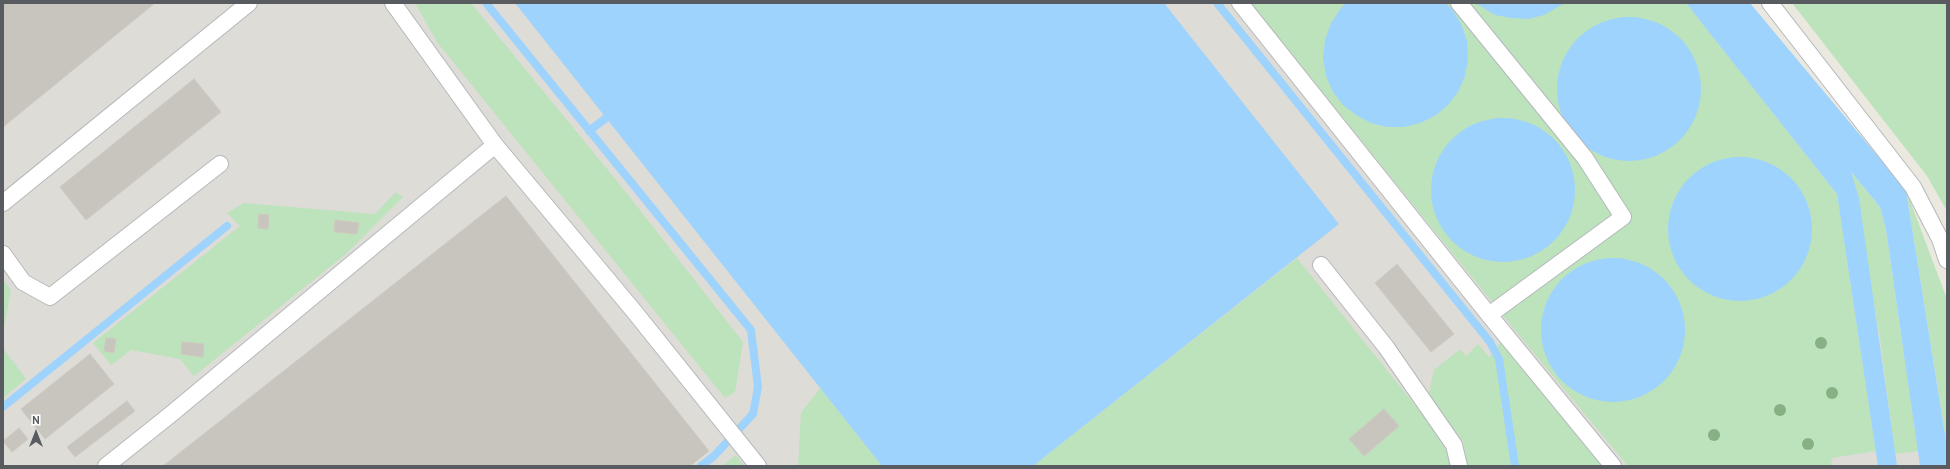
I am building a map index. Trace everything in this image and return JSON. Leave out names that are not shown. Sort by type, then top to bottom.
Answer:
[{"type":"lane","points":[[3,203],[250,3]]},
{"type":"lane","points":[[393,3],[495,145],[633,310],[758,466]]},
{"type":"lane","points":[[1240,3],[1489,315],[1613,466]]},
{"type":"lane","points":[[1460,3],[1585,158],[1623,217],[1489,315]]},
{"type":"lane","points":[[1770,3],[1913,187],[1940,239],[1947,260]]},
{"type":"lane","points":[[106,466],[170,415],[495,145]]},
{"type":"lane","points":[[3,254],[23,282],[50,297],[220,164]]},
{"type":"lane","points":[[1321,265],[1386,347],[1454,445],[1459,466]]},
{"type":"shaded area","points":[[3,3],[1750,3],[1947,447],[1947,466],[3,466]]},
{"type":"green space","points":[[415,3],[471,3],[625,191],[743,342],[735,392],[725,398],[437,42]]},
{"type":"green space","points":[[1250,3],[1686,3],[1837,194],[1876,451],[1832,458],[1831,466],[1628,466],[1518,334]]},
{"type":"green space","points":[[1792,3],[1947,3],[1947,211],[1927,176]]},
{"type":"green space","points":[[1850,171],[1880,207],[1886,230],[1918,451],[1895,454],[1880,338]]},
{"type":"green space","points":[[1906,190],[1947,299],[1947,447]]},
{"type":"green space","points":[[396,192],[403,197],[347,253],[194,376],[180,359],[131,350],[111,365],[93,343],[240,226],[227,213],[244,203],[375,214]]},
{"type":"green space","points":[[1297,258],[1434,429],[1452,462],[1452,466],[1033,466]]},
{"type":"green space","points":[[3,280],[11,290],[3,333]]},
{"type":"green space","points":[[1502,341],[1604,466],[1467,466],[1463,441],[1428,397],[1434,370],[1460,349],[1466,356],[1478,344],[1489,357]]},
{"type":"green space","points":[[3,348],[26,379],[3,398]]},
{"type":"green space","points":[[820,388],[882,466],[798,466],[801,413]]},
{"type":"green space","points":[[736,455],[744,466],[722,466]]},
{"type":"water","points":[[515,3],[1164,3],[1339,224],[1033,466],[882,466]]},
{"type":"water","points":[[1346,3],[1445,3],[1452,9],[1461,24],[1467,41],[1468,59],[1465,76],[1458,92],[1448,105],[1435,116],[1420,123],[1404,127],[1387,127],[1371,123],[1356,115],[1343,105],[1333,92],[1326,76],[1323,58],[1325,40],[1331,23]]},
{"type":"water","points":[[1475,3],[1565,3],[1544,15],[1528,19],[1495,15]]},
{"type":"water","points":[[1686,3],[1750,3],[1906,190],[1947,447],[1947,466],[1920,466],[1886,230],[1880,207],[1851,172],[1859,198],[1897,466],[1878,466],[1837,194]]},
{"type":"water","points":[[1622,17],[1636,17],[1663,25],[1675,33],[1685,43],[1696,61],[1700,75],[1700,103],[1696,117],[1685,135],[1675,145],[1657,156],[1636,161],[1622,161],[1595,153],[1583,145],[1573,135],[1562,117],[1557,96],[1557,82],[1565,55],[1573,43],[1583,33],[1601,22]]},
{"type":"water","points":[[1496,118],[1510,118],[1537,126],[1549,134],[1559,144],[1570,162],[1574,176],[1574,204],[1570,218],[1559,236],[1549,246],[1531,257],[1510,262],[1496,262],[1469,254],[1457,246],[1447,236],[1436,218],[1431,197],[1431,183],[1439,156],[1447,144],[1457,134],[1475,123]]},
{"type":"water","points":[[1733,157],[1747,157],[1774,165],[1786,173],[1796,183],[1807,201],[1811,215],[1811,243],[1807,257],[1796,275],[1786,285],[1768,296],[1747,301],[1733,301],[1706,293],[1694,285],[1684,275],[1673,257],[1668,236],[1668,222],[1676,195],[1684,183],[1694,173],[1712,162]]},
{"type":"water","points":[[1606,258],[1620,258],[1647,266],[1659,274],[1669,284],[1680,302],[1684,316],[1684,344],[1680,358],[1669,376],[1659,386],[1641,397],[1620,402],[1606,402],[1579,394],[1567,386],[1557,376],[1546,358],[1541,337],[1541,323],[1549,296],[1557,284],[1567,274],[1585,263]]},
{"type":"building","points":[[3,3],[155,3],[3,127]]},
{"type":"building","points":[[194,79],[221,112],[86,220],[60,187]]},
{"type":"building","points":[[506,196],[709,451],[690,466],[163,466]]},
{"type":"building","points":[[259,214],[269,215],[268,229],[258,228]]},
{"type":"building","points":[[335,220],[359,223],[357,234],[334,232]]},
{"type":"building","points":[[1397,264],[1454,334],[1431,352],[1375,283]]},
{"type":"building","points":[[106,338],[116,339],[114,353],[104,351]]},
{"type":"building","points":[[182,342],[204,344],[203,357],[181,354]]},
{"type":"building","points":[[90,354],[114,384],[45,439],[21,409]]},
{"type":"building","points":[[127,401],[135,411],[75,457],[67,447]]},
{"type":"building","points":[[1384,409],[1399,426],[1364,456],[1349,439]]},
{"type":"building","points":[[19,428],[28,439],[12,452],[3,441]]},
{"type":"waterway","points":[[486,3],[751,330],[758,387],[753,414],[714,456],[701,466]]},
{"type":"waterway","points":[[1217,3],[1490,342],[1499,359],[1515,466]]},
{"type":"waterway","points":[[589,131],[606,118]]},
{"type":"waterway","points":[[3,407],[227,226]]}]
